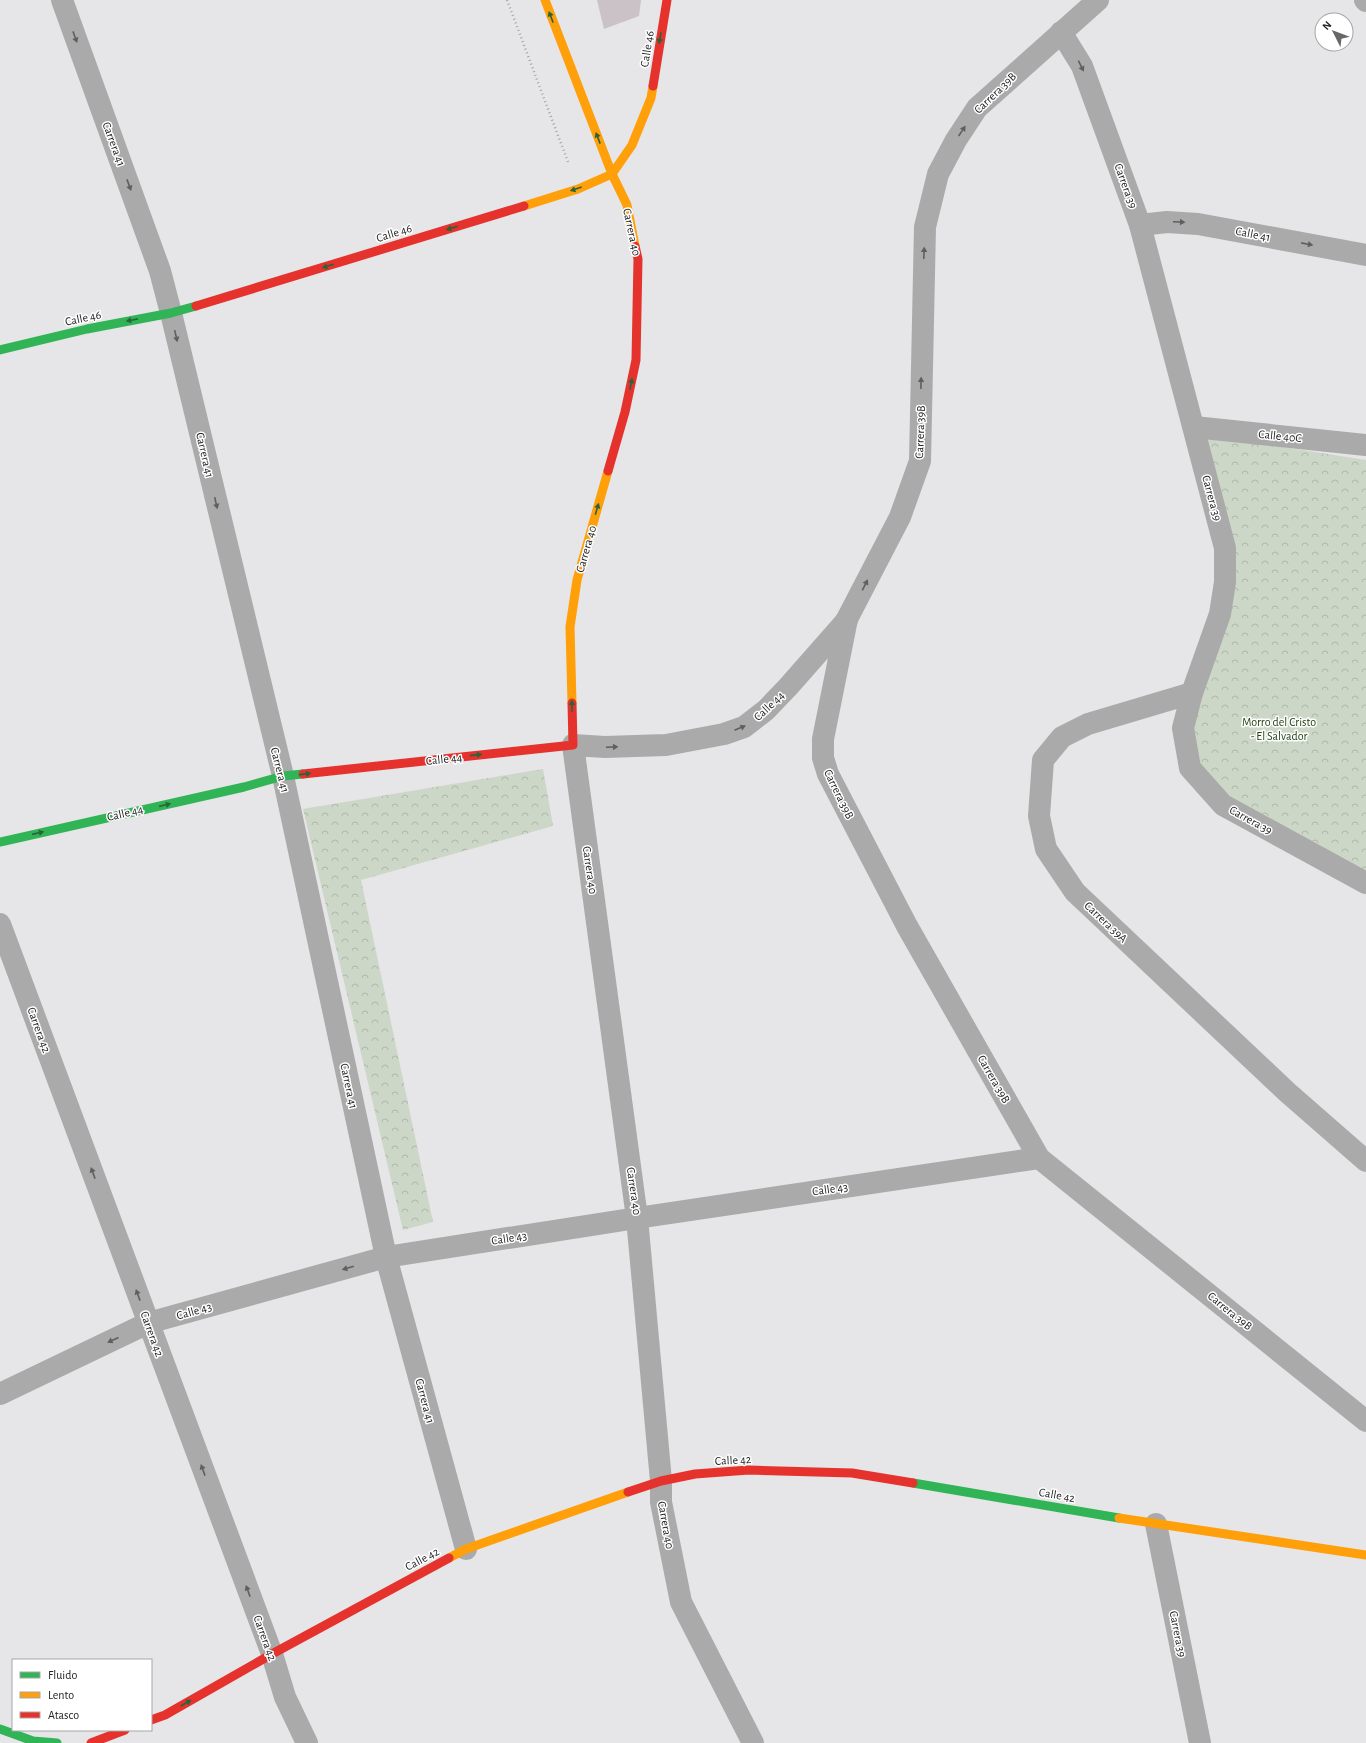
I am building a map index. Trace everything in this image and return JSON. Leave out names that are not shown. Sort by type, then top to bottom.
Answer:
[{"type":"street","name":"Carrera 41","points":[[62,0],[160,271],[171,313],[283,776],[386,1257],[466,1549]]},
{"type":"street","name":"Carrera 40","points":[[545,0],[612,174],[627,205],[638,259],[636,360],[625,412],[577,580],[570,626],[573,745],[637,1218],[661,1481],[661,1502],[681,1602],[753,1743]]},
{"type":"street","name":"Calle 46","points":[[0,350],[87,329],[171,313],[226,298],[578,189],[612,174],[632,145],[651,98],[667,0]]},
{"type":"street","name":"Carrera 39B","points":[[1098,0],[977,108],[956,140],[938,174],[925,227],[920,462],[900,516],[847,620],[823,739],[823,758],[828,774],[907,926],[1039,1158],[1366,1421]]},
{"type":"street","name":"Carrera 39","points":[[1062,32],[1082,66],[1140,225],[1225,548],[1225,582],[1220,614],[1192,693],[1183,728],[1190,768],[1223,805],[1366,883]]},
{"type":"street","name":"Calle 41","points":[[1140,225],[1167,222],[1198,224],[1366,255]]},
{"type":"street","name":"Calle 40C","points":[[1194,427],[1366,445]]},
{"type":"street","name":"Calle 44","points":[[0,842],[244,787],[283,776],[573,745],[605,747],[666,745],[724,734],[744,727],[766,710],[847,620]]},
{"type":"street","name":"Carrera 39A","points":[[1192,693],[1088,724],[1062,737],[1043,760],[1039,816],[1046,849],[1075,892],[1287,1092],[1366,1161]]},
{"type":"street","name":"Carrera 42","points":[[0,924],[272,1654],[285,1698],[307,1743]]},
{"type":"street","name":"Calle 43","points":[[0,1394],[148,1323],[386,1257],[1039,1158]]},
{"type":"street","name":"Calle 42","points":[[152,1720],[165,1715],[272,1654],[466,1549],[661,1481],[695,1474],[749,1470],[852,1473],[1156,1524],[1366,1555]]},
{"type":"street","name":"Carrera 39","points":[[1156,1524],[1200,1743]]},
{"type":"street","points":[[0,1729],[33,1741],[57,1743]]},
{"type":"street","points":[[91,1743],[122,1731]]},
{"type":"path","points":[[508,0],[578,189]]},
{"type":"green space","name":"Morro del Cristo - El Salvador","points":[[1200,434],[1366,460],[1366,876],[1218,795],[1186,759],[1199,695],[1226,616]]},
{"type":"green space","points":[[543,769],[553,826],[361,880],[433,1222],[403,1230],[303,809]]},
{"type":"building","points":[[597,0],[641,0],[639,16],[604,29]]},
{"type":"traffic: fast","points":[[0,350],[87,329],[171,313],[196,306]]},
{"type":"traffic: fast","points":[[0,842],[244,787],[283,776],[303,774]]},
{"type":"traffic: fast","points":[[913,1483],[1119,1518]]},
{"type":"traffic: fast","points":[[0,1729],[33,1741],[57,1743]]},
{"type":"traffic: slow","points":[[545,0],[612,174],[627,205],[635,246]]},
{"type":"traffic: slow","points":[[524,206],[578,189],[612,174],[632,145],[651,98],[653,86]]},
{"type":"traffic: slow","points":[[572,703],[570,627],[577,580],[608,471]]},
{"type":"traffic: slow","points":[[449,1558],[466,1549],[628,1492]]},
{"type":"traffic: slow","points":[[1119,1518],[1366,1555]]},
{"type":"traffic: jam","points":[[653,86],[667,0]]},
{"type":"traffic: jam","points":[[196,306],[524,206]]},
{"type":"traffic: jam","points":[[608,471],[625,412],[636,360],[638,259],[635,246]]},
{"type":"traffic: jam","points":[[303,774],[573,745],[572,703]]},
{"type":"traffic: jam","points":[[628,1492],[661,1481],[695,1474],[749,1470],[852,1473],[913,1483]]},
{"type":"traffic: jam","points":[[152,1720],[165,1715],[272,1654],[449,1558]]},
{"type":"traffic: jam","points":[[91,1743],[122,1731]]}]
